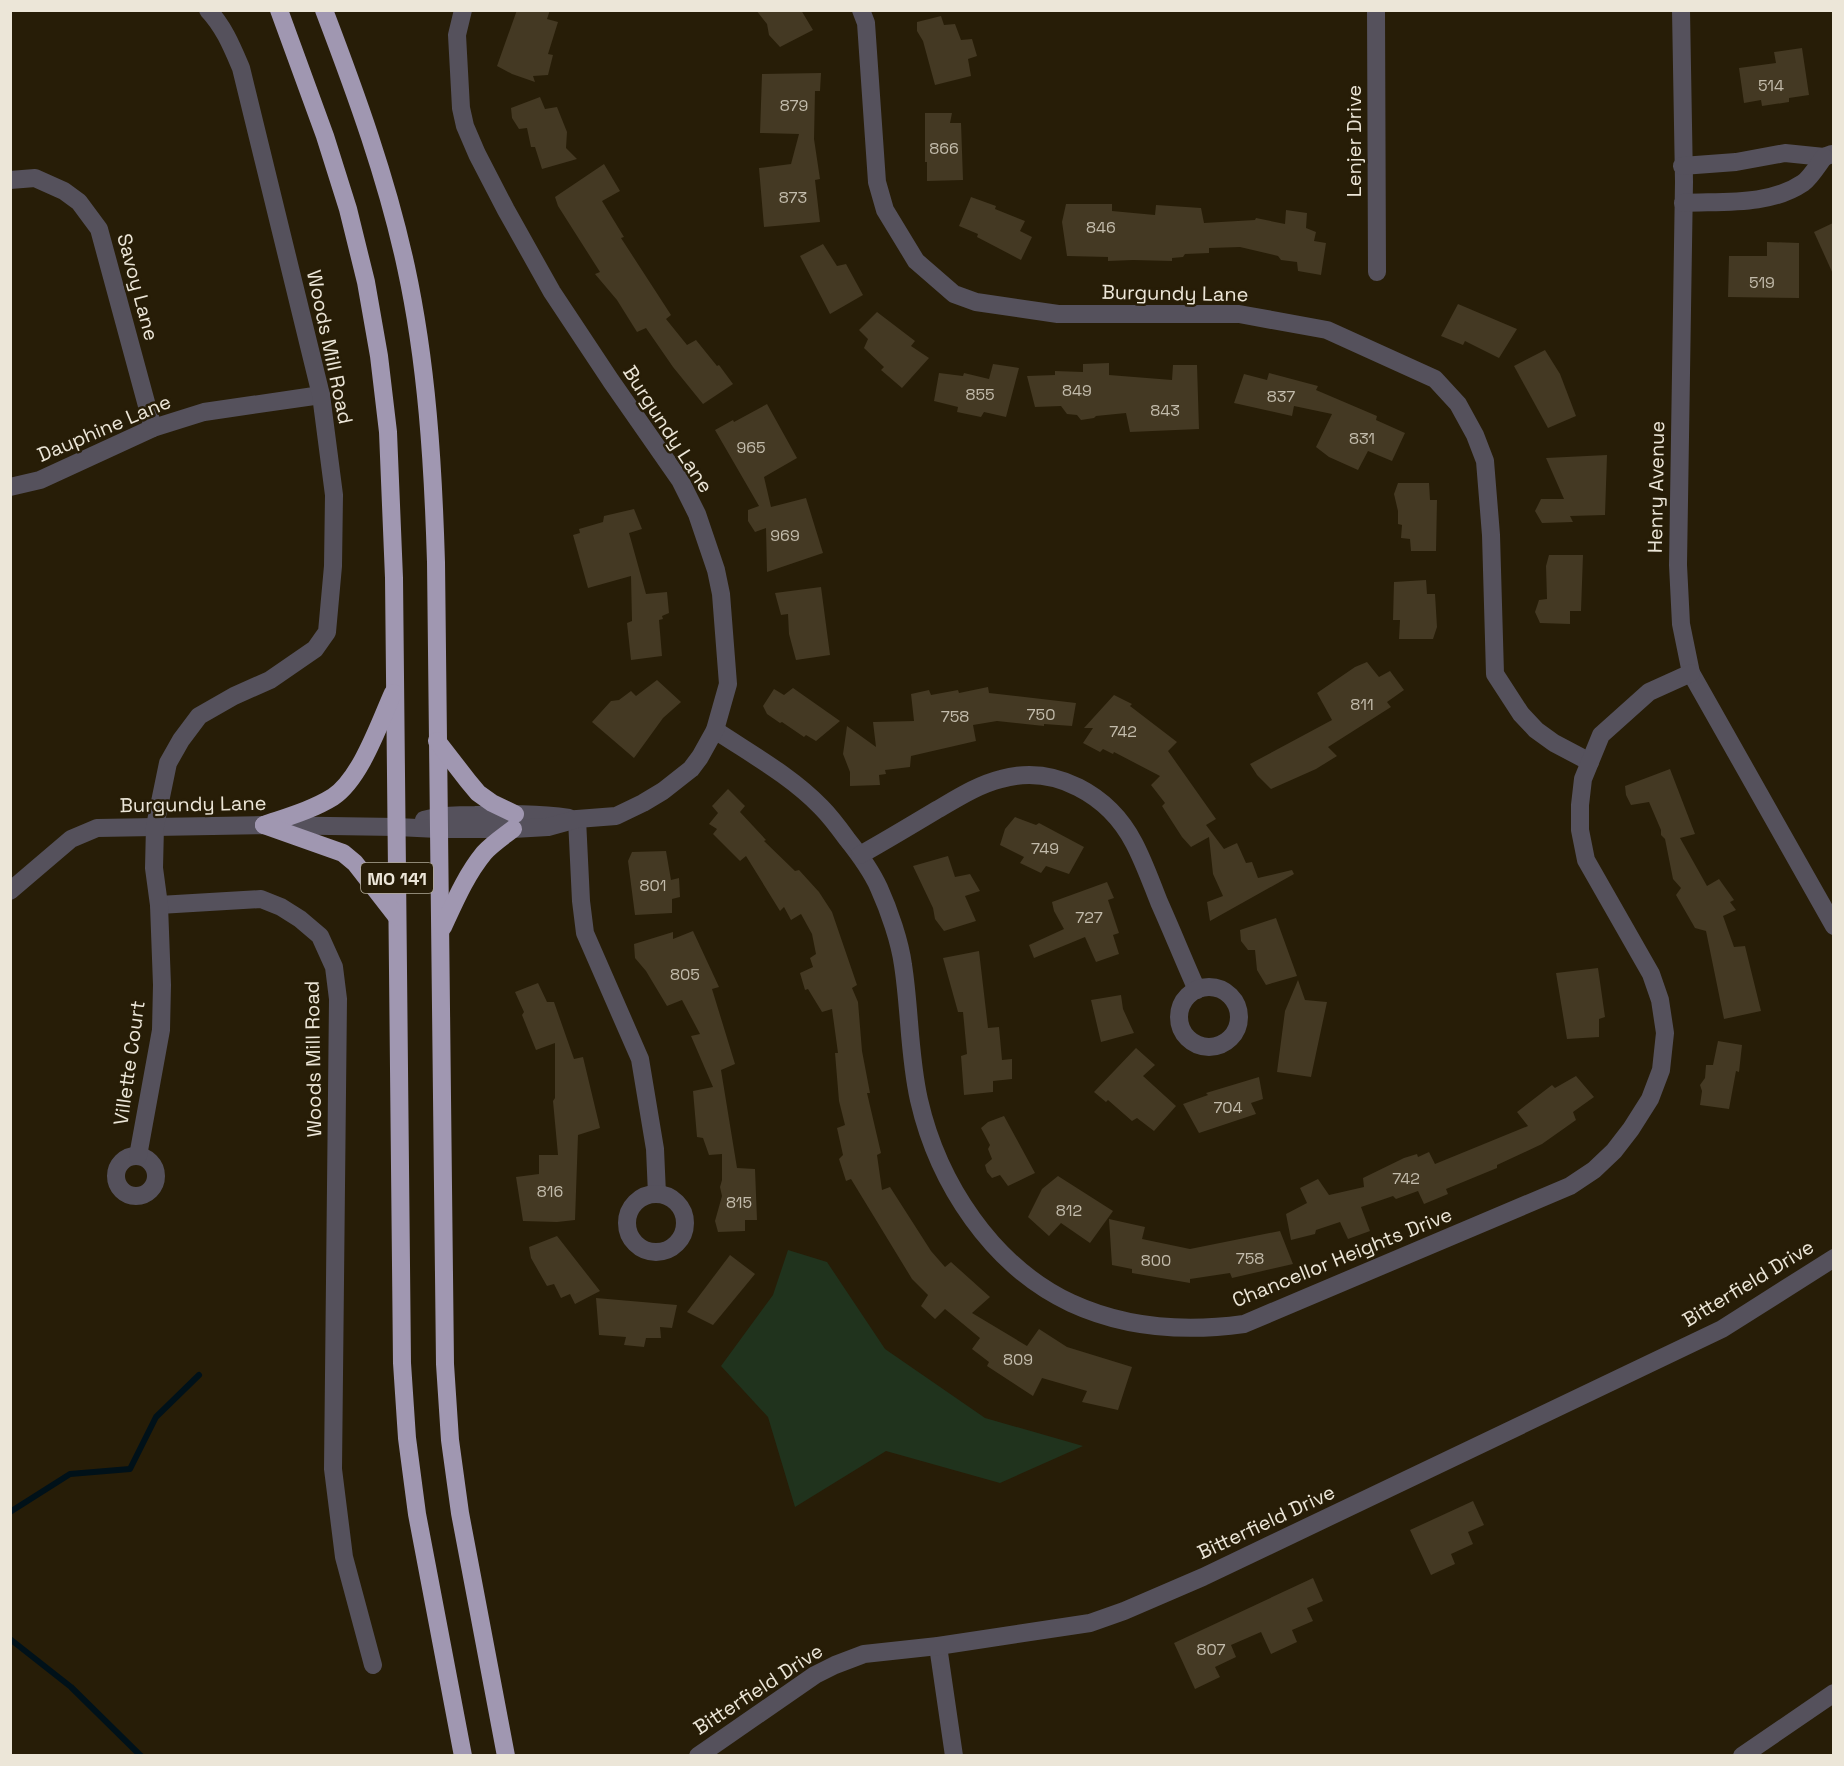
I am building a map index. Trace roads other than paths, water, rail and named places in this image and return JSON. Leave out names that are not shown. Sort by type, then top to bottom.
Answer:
[{"type":"highway","name":"MO 141","points":[[279,10],[325,136],[348,209],[366,282],[379,356],[388,432],[392,497],[395,689],[402,1363],[407,1438],[417,1514],[463,1755]]},
{"type":"highway","name":"MO 141","points":[[324,10],[364,119],[387,192],[406,266],[419,340],[428,414],[434,488],[445,1354],[450,1440],[469,1567],[506,1755]]},
{"type":"highway","points":[[264,825],[313,808],[335,796],[351,780],[395,689]]},
{"type":"highway","points":[[437,741],[478,793],[514,822],[474,867],[460,890],[440,934]]},
{"type":"highway","points":[[264,825],[343,853],[355,863],[397,917]]},
{"type":"street","name":"Woods Mill Road","points":[[208,10],[218,20],[241,68],[321,395],[334,495],[333,566],[327,632],[315,649],[270,680],[234,696],[199,716],[181,740],[168,763],[155,826],[154,868],[159,905],[261,899],[281,907],[320,936],[334,967],[338,999],[333,1469],[344,1557],[373,1665]]},
{"type":"street","name":"Burgundy Lane","points":[[10,891],[71,839],[97,828],[264,825],[397,827],[438,822],[514,822],[548,827],[577,819],[616,816],[643,804],[691,769],[715,730],[728,684],[721,594],[716,570],[697,514],[680,480],[552,292],[477,154],[465,126],[460,99],[457,35],[463,10]]},
{"type":"street","name":"Burgundy Lane","points":[[861,10],[866,23],[877,182],[885,210],[916,261],[954,294],[976,302],[1058,314],[1239,314],[1327,330],[1435,379],[1458,404],[1475,435],[1485,460],[1491,535],[1495,674],[1521,714],[1536,730],[1554,743],[1590,762]]},
{"type":"street","name":"Lenjer Drive","points":[[1376,10],[1377,272]]},
{"type":"street","name":"Henry Avenue","points":[[1681,10],[1683,203],[1678,565],[1681,624],[1691,673],[1833,926]]},
{"type":"street","points":[[1682,166],[1736,162],[1785,153],[1829,155]]},
{"type":"street","points":[[1683,203],[1732,202],[1768,198],[1805,182],[1829,155]]},
{"type":"street","name":"Savoy Lane","points":[[10,180],[35,178],[64,191],[79,202],[99,229],[153,428]]},
{"type":"street","name":"Dauphine Lane","points":[[10,487],[40,480],[153,428],[204,412],[321,395]]},
{"type":"street","name":"Chancellor Heights Drive","points":[[715,730],[787,778],[822,807],[860,855],[879,888],[903,963],[918,1099],[929,1138],[963,1206],[988,1238],[1013,1264],[1038,1284],[1071,1303],[1109,1317],[1138,1324],[1192,1329],[1221,1328],[1244,1324],[1570,1186],[1594,1170],[1614,1151],[1631,1129],[1650,1098],[1661,1070],[1665,1033],[1660,1000],[1651,974],[1586,860],[1580,830],[1583,779],[1601,735],[1649,692],[1691,673]]},
{"type":"street","points":[[860,855],[961,796],[1002,778],[1025,775],[1048,776],[1071,783],[1104,804],[1119,819],[1134,842],[1197,990]]},
{"type":"street","points":[[577,819],[585,933],[640,1059],[655,1149],[657,1194]]},
{"type":"street","name":"Villette Court","points":[[138,1156],[161,1030],[159,905]]},
{"type":"street","name":"Bitterfield Drive","points":[[698,1755],[808,1679],[864,1654],[938,1646],[1090,1623],[1203,1577],[1722,1329],[1833,1258]]},
{"type":"street","points":[[938,1646],[954,1755]]},
{"type":"street","points":[[1742,1755],[1833,1693]]},
{"type":"waterway","points":[[10,1512],[70,1474],[130,1469],[156,1417],[199,1375]]},
{"type":"waterway","points":[[10,1639],[71,1687],[141,1756]]}]
